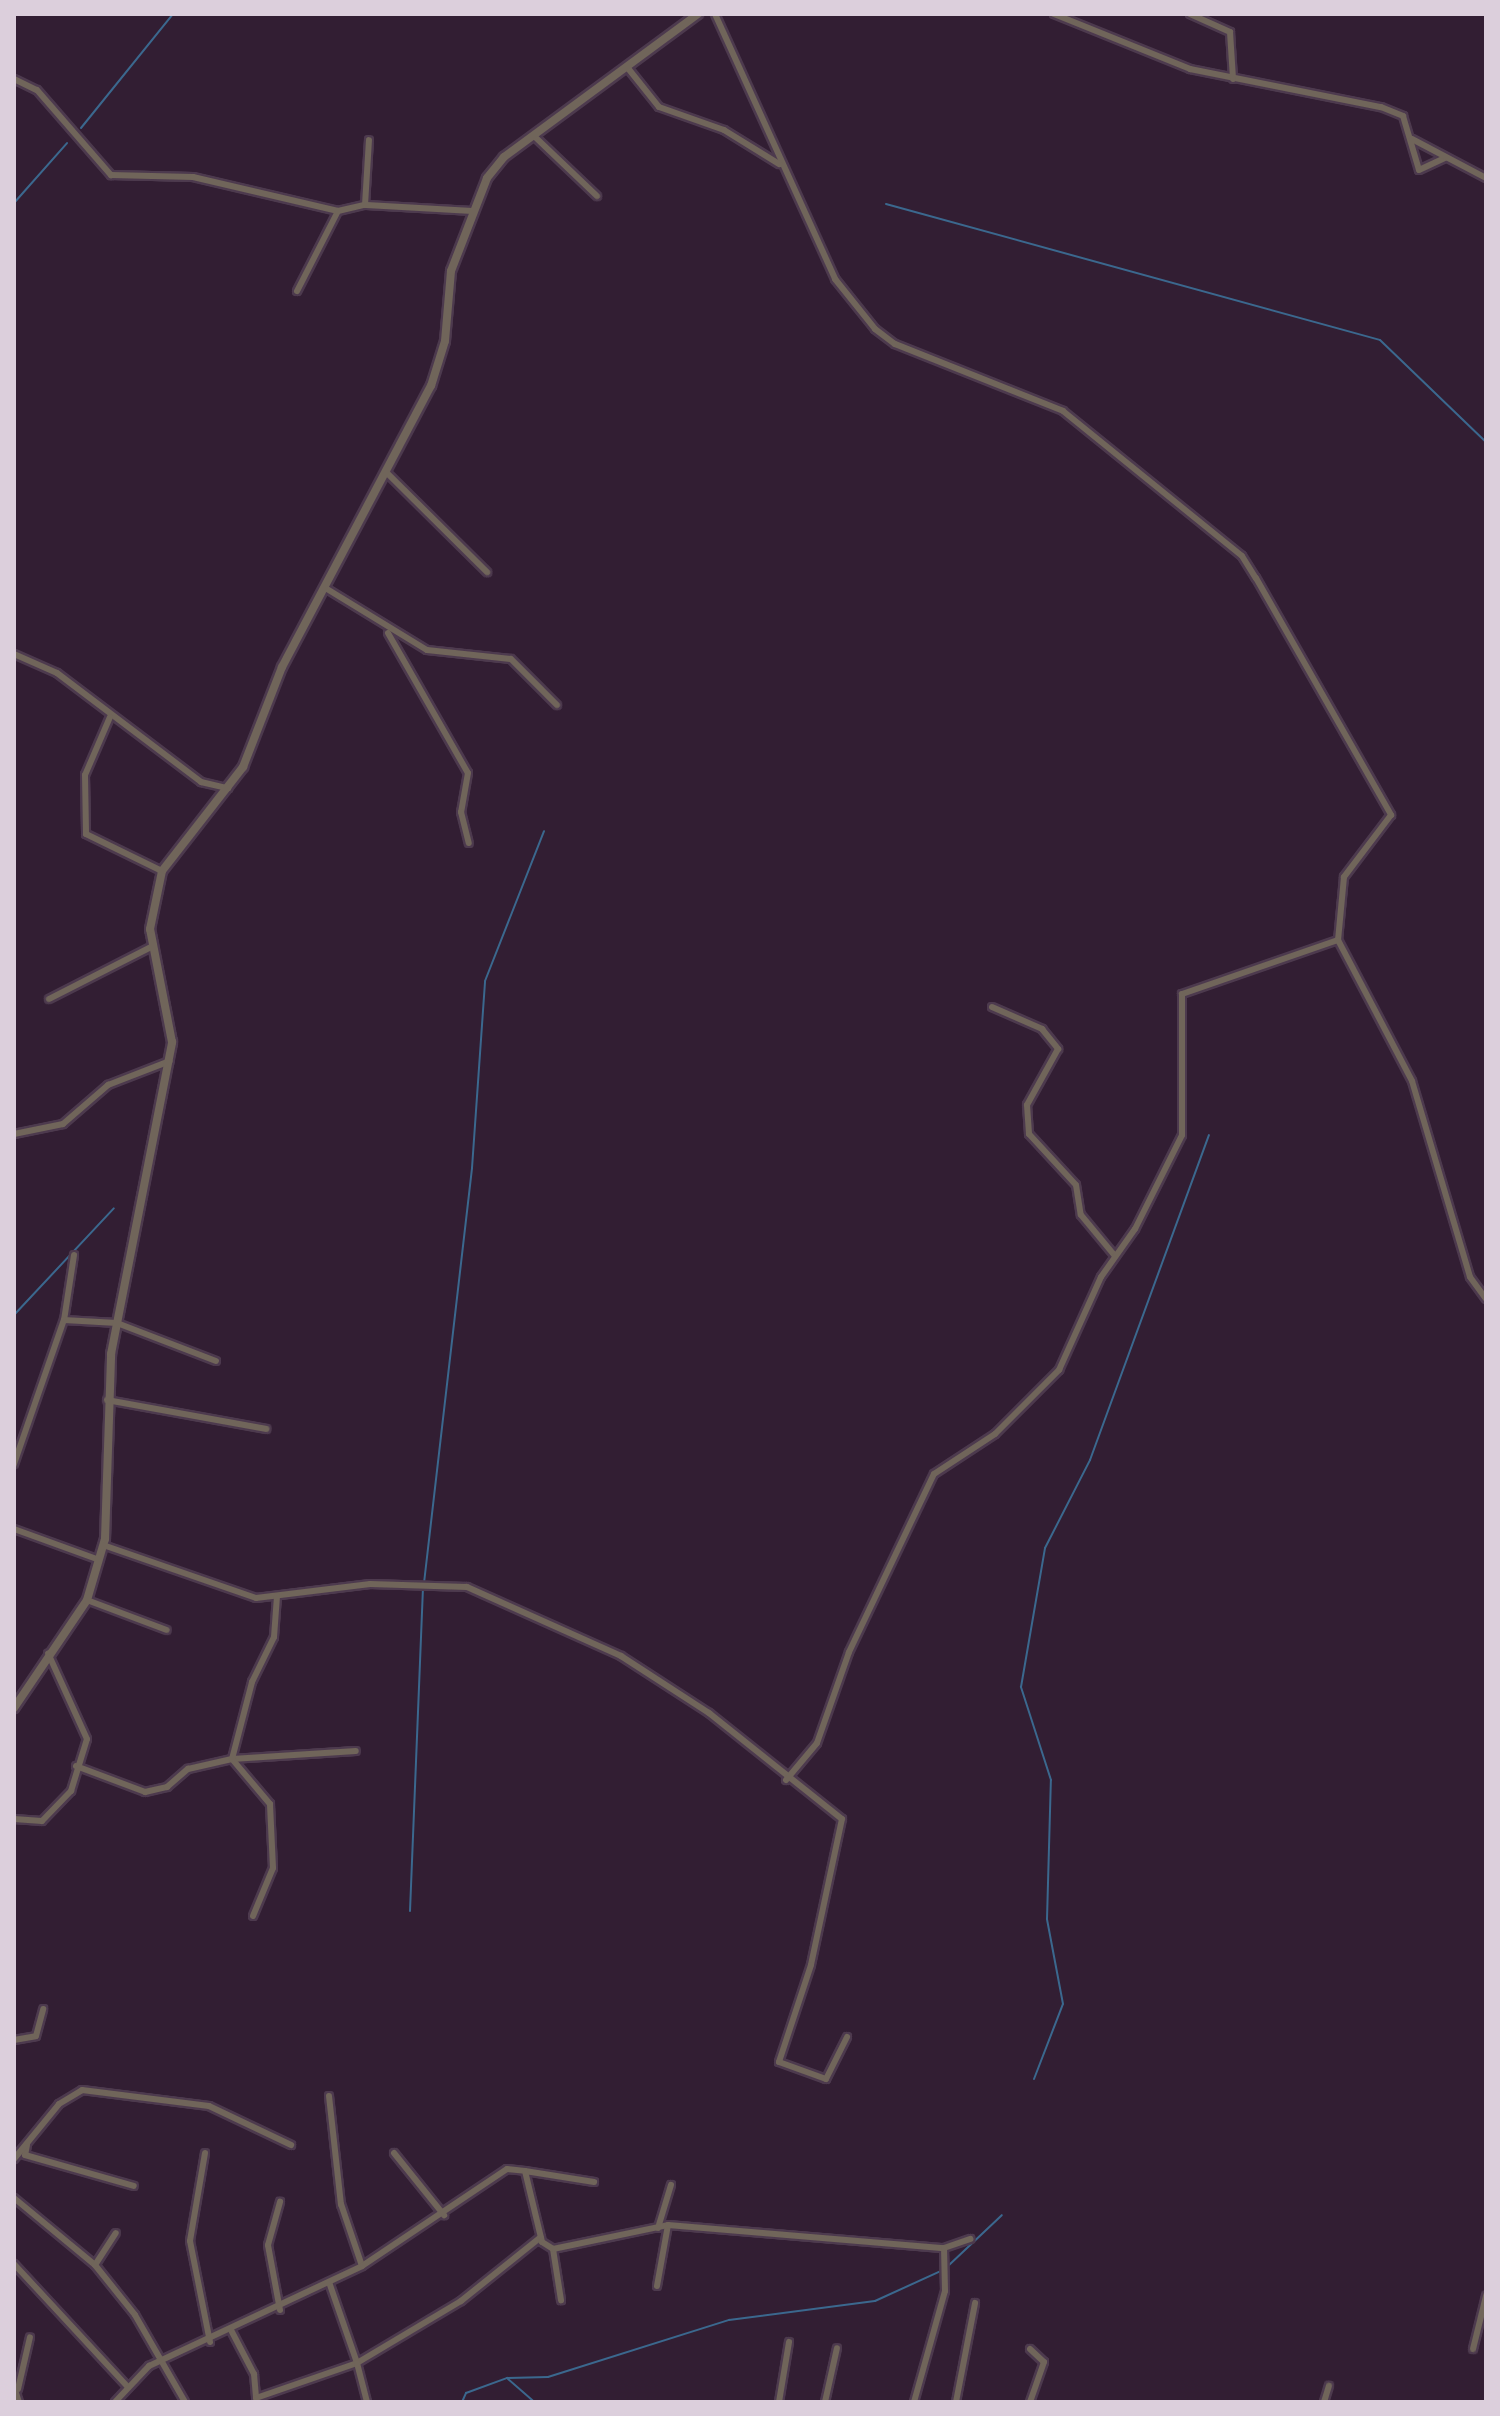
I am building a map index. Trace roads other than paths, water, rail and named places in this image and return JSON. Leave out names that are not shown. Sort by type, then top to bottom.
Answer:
[{"type":"street","points":[[14,1708],[48,1653],[87,1600],[103,1545],[107,1400],[117,1323],[170,1061],[170,1020],[153,946],[162,871],[228,788],[257,740],[282,667],[327,589],[387,473],[439,362],[451,271],[495,167],[698,14]]},
{"type":"street","points":[[715,14],[779,164],[835,279],[875,329],[895,344],[1063,411],[1242,556],[1391,815],[1344,877],[1338,940],[1412,1081],[1470,1277],[1486,1299]]},
{"type":"street","points":[[1054,14],[1114,42],[1233,79],[1381,107],[1403,116],[1419,170],[1445,158]]},
{"type":"street","points":[[1190,14],[1230,32],[1233,79]]},
{"type":"street","points":[[627,67],[659,107],[724,130],[779,164]]},
{"type":"street","points":[[14,79],[37,90],[111,175],[193,177],[338,211],[365,205],[474,211]]},
{"type":"street","points":[[534,136],[597,196]]},
{"type":"street","points":[[1411,139],[1486,178]]},
{"type":"street","points":[[365,205],[369,140]]},
{"type":"street","points":[[297,291],[338,211]]},
{"type":"street","points":[[387,473],[487,572]]},
{"type":"street","points":[[327,589],[386,630],[427,650],[511,659],[557,705]]},
{"type":"street","points":[[386,630],[468,773],[461,812],[469,843]]},
{"type":"street","points":[[14,654],[57,673],[110,717],[201,782],[228,788]]},
{"type":"street","points":[[110,717],[85,775],[86,834],[162,871]]},
{"type":"street","points":[[786,1780],[817,1743],[849,1652],[934,1474],[995,1434],[1059,1370],[1115,1256],[1182,1135],[1182,994],[1338,940]]},
{"type":"street","points":[[49,999],[153,946]]},
{"type":"street","points":[[992,1007],[1042,1029],[1058,1049],[1027,1105],[1029,1134],[1076,1185],[1081,1215],[1115,1256]]},
{"type":"street","points":[[14,1134],[63,1124],[108,1085],[170,1061]]},
{"type":"street","points":[[14,1464],[64,1320],[74,1255]]},
{"type":"street","points":[[64,1320],[117,1323],[216,1361]]},
{"type":"street","points":[[107,1400],[266,1429]]},
{"type":"street","points":[[14,1529],[97,1559]]},
{"type":"street","points":[[103,1545],[173,1563],[237,1593],[277,1596],[370,1584],[467,1587],[621,1656],[760,1752],[786,1780],[844,1825],[779,2062],[826,2079],[847,2037]]},
{"type":"street","points":[[232,1759],[252,1682],[274,1637],[277,1596]]},
{"type":"street","points":[[87,1600],[167,1630]]},
{"type":"street","points":[[14,1819],[42,1821],[71,1791],[76,1766],[87,1739],[48,1653]]},
{"type":"street","points":[[76,1766],[145,1792],[167,1787],[188,1769],[232,1759],[356,1751]]},
{"type":"street","points":[[232,1759],[270,1804],[273,1868],[253,1916]]},
{"type":"street","points":[[14,2040],[36,2036],[43,2009]]},
{"type":"street","points":[[15,2155],[82,2090],[209,2106],[291,2145]]},
{"type":"street","points":[[329,2096],[341,2204],[362,2266]]},
{"type":"street","points":[[28,2141],[25,2155],[134,2186]]},
{"type":"street","points":[[205,2153],[190,2241],[210,2342]]},
{"type":"street","points":[[394,2153],[444,2215]]},
{"type":"street","points":[[115,2402],[160,2361],[280,2310],[362,2266],[444,2215],[507,2169],[594,2182]]},
{"type":"street","points":[[525,2171],[541,2237],[553,2249],[561,2300]]},
{"type":"street","points":[[658,2228],[671,2185]]},
{"type":"street","points":[[14,2198],[95,2265],[185,2402]]},
{"type":"street","points":[[280,2202],[268,2245],[280,2310]]},
{"type":"street","points":[[553,2249],[668,2225],[944,2248],[970,2239]]},
{"type":"street","points":[[657,2286],[668,2225]]},
{"type":"street","points":[[95,2265],[116,2233]]},
{"type":"street","points":[[231,2330],[254,2374],[256,2398],[357,2363],[461,2301],[541,2237]]},
{"type":"street","points":[[914,2402],[945,2291],[944,2248]]},
{"type":"street","points":[[14,2264],[128,2387]]},
{"type":"street","points":[[329,2282],[367,2402]]},
{"type":"street","points":[[1473,2349],[1486,2296]]},
{"type":"street","points":[[956,2402],[975,2303]]},
{"type":"street","points":[[19,2402],[16,2388],[30,2337]]},
{"type":"street","points":[[779,2402],[789,2342]]},
{"type":"street","points":[[825,2402],[837,2348]]},
{"type":"street","points":[[1030,2349],[1044,2362],[1030,2402]]},
{"type":"street","points":[[1324,2402],[1329,2386]]},
{"type":"waterway","points":[[81,128],[173,14]]},
{"type":"waterway","points":[[14,203],[67,143]]},
{"type":"waterway","points":[[886,204],[1380,340],[1486,442]]},
{"type":"waterway","points":[[424,1583],[472,1168],[485,981],[544,831]]},
{"type":"waterway","points":[[1034,2079],[1063,2004],[1047,1919],[1051,1780],[1021,1687],[1045,1548],[1090,1460],[1209,1135]]},
{"type":"waterway","points":[[14,1315],[114,1208]]},
{"type":"waterway","points":[[410,1911],[423,1589]]},
{"type":"waterway","points":[[948,2266],[1002,2215]]},
{"type":"waterway","points":[[462,2402],[466,2393],[507,2378],[548,2377],[729,2320],[875,2301],[943,2270]]},
{"type":"waterway","points":[[508,2379],[534,2402]]}]
